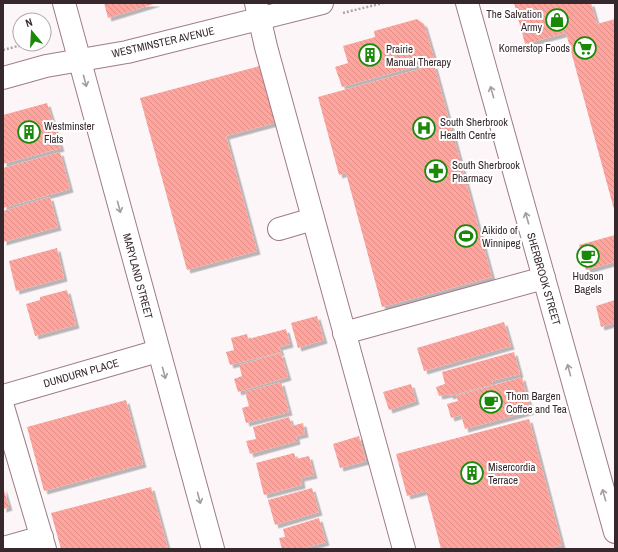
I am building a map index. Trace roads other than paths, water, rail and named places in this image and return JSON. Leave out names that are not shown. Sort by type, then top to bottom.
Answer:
[{"type":"main road","name":"MARYLAND STREET","points":[[64,3],[213,549]]},
{"type":"main road","name":"WESTMINSTER AVENUE","points":[[3,78],[46,66],[127,52],[258,11],[322,3]]},
{"type":"main road","name":"SHERBROOK STREET","points":[[466,3],[615,532]]},
{"type":"main road","points":[[258,11],[266,47],[404,549]]},
{"type":"main road","points":[[279,229],[313,219]]},
{"type":"main road","points":[[344,333],[544,278]]},
{"type":"main road","name":"DUNDURN PLACE","points":[[3,396],[158,351]]},
{"type":"main road","points":[[3,407],[44,543],[3,548]]},
{"type":"place","name":"The Salvation Army","points":[[557,20]]},
{"type":"place","name":"Kornerstop Foods","points":[[585,48]]},
{"type":"place","name":"Prairie Manual Therapy","points":[[370,55]]},
{"type":"place","name":"South Sherbrook Health Centre","points":[[424,128]]},
{"type":"place","name":"Westminster Flats","points":[[29,132]]},
{"type":"place","name":"South Sherbrook Pharmacy","points":[[436,171]]},
{"type":"place","name":"Aikido of Winnipeg","points":[[466,236]]},
{"type":"place","name":"Hudson Bagels","points":[[588,256]]},
{"type":"place","name":"Thom Bargen Coffee and Tea","points":[[491,402]]},
{"type":"place","name":"Misercordia Terrace","points":[[472,473]]}]
